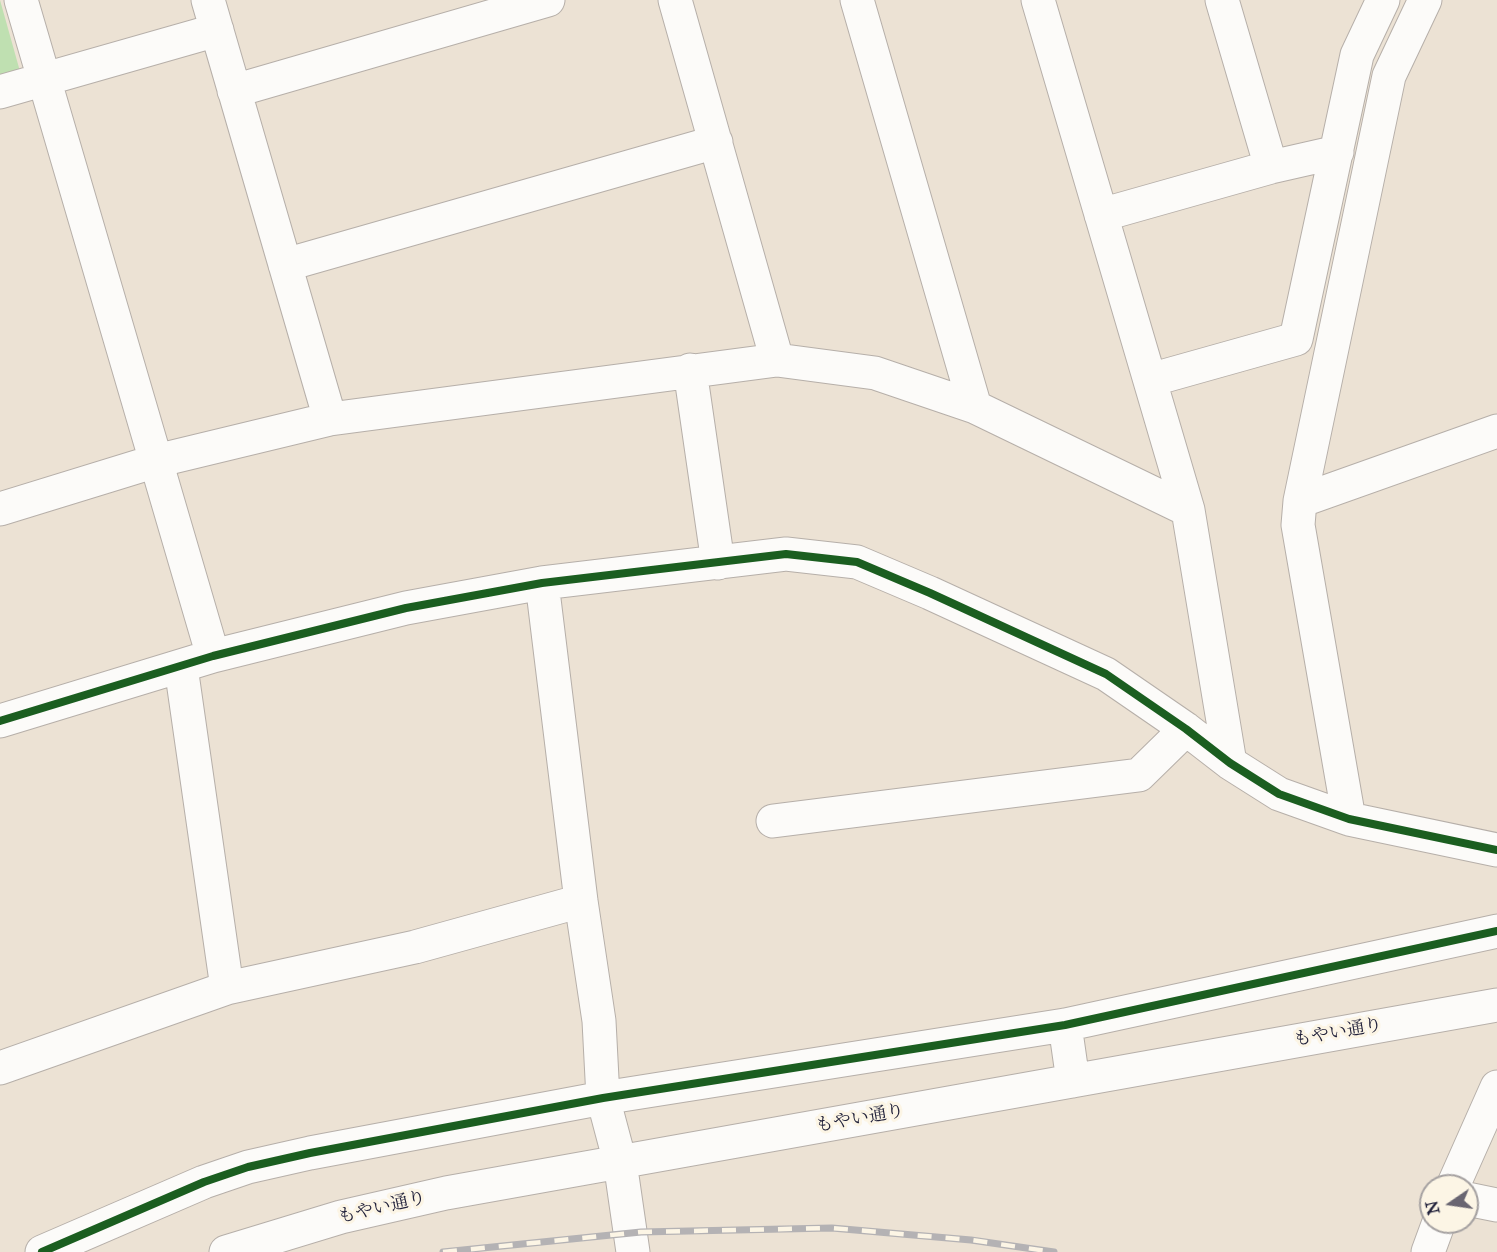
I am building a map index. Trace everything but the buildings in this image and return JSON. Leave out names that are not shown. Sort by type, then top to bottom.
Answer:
[{"type":"street","points":[[21,0],[213,656]]},
{"type":"street","points":[[234,91],[548,0]]},
{"type":"street","points":[[675,0],[777,360]]},
{"type":"street","points":[[856,0],[975,407]]},
{"type":"street","points":[[1038,0],[1188,510],[1230,763]]},
{"type":"street","points":[[1222,0],[1271,167]]},
{"type":"street","points":[[1150,380],[1296,339],[1357,55],[1383,0]]},
{"type":"street","points":[[1349,819],[1298,525],[1300,501],[1389,76],[1425,0]]},
{"type":"street","points":[[0,92],[44,80],[212,15],[330,419]]},
{"type":"street","points":[[285,265],[716,142]]},
{"type":"street","points":[[1101,215],[1271,167],[1337,152]]},
{"type":"street","points":[[0,509],[156,461],[330,419],[777,360],[875,373],[975,407],[1188,510]]},
{"type":"street","points":[[690,370],[718,563]]},
{"type":"street","points":[[1300,501],[1497,430]]},
{"type":"street","points":[[0,721],[213,656],[406,608],[542,583],[786,554],[857,562],[1106,674],[1186,729],[1230,763],[1279,794],[1349,819],[1497,850]]},
{"type":"street","points":[[542,583],[581,901],[599,1021],[603,1098],[620,1162],[633,1252]]},
{"type":"street","points":[[181,666],[227,988]]},
{"type":"street","points":[[773,821],[1139,774],[1186,729]]},
{"type":"street","points":[[0,1068],[227,988],[415,947],[581,901]]},
{"type":"street","points":[[42,1252],[204,1182],[248,1167],[310,1153],[603,1098],[1065,1025],[1497,932]]},
{"type":"street","name":"もやい通り","points":[[226,1252],[341,1217],[446,1193],[1497,1005]]},
{"type":"street","points":[[1065,1025],[1073,1081]]},
{"type":"street","points":[[1458,1174],[1497,1087]]},
{"type":"street","points":[[1479,1201],[1497,1205]]},
{"type":"street","points":[[1428,1252],[1435,1234]]},
{"type":"green space","points":[[0,0],[21,75],[0,81]]},
{"type":"railway","points":[[443,1252],[641,1232],[832,1228],[971,1240],[1054,1252]]},
{"type":"cycle path","points":[[0,721],[213,656],[406,608],[542,583],[786,554],[857,562],[1106,674],[1186,729],[1230,763],[1279,794],[1349,819],[1497,850]]},
{"type":"cycle path","points":[[42,1252],[204,1182],[248,1167],[310,1153],[603,1098],[1065,1025],[1497,931]]}]
